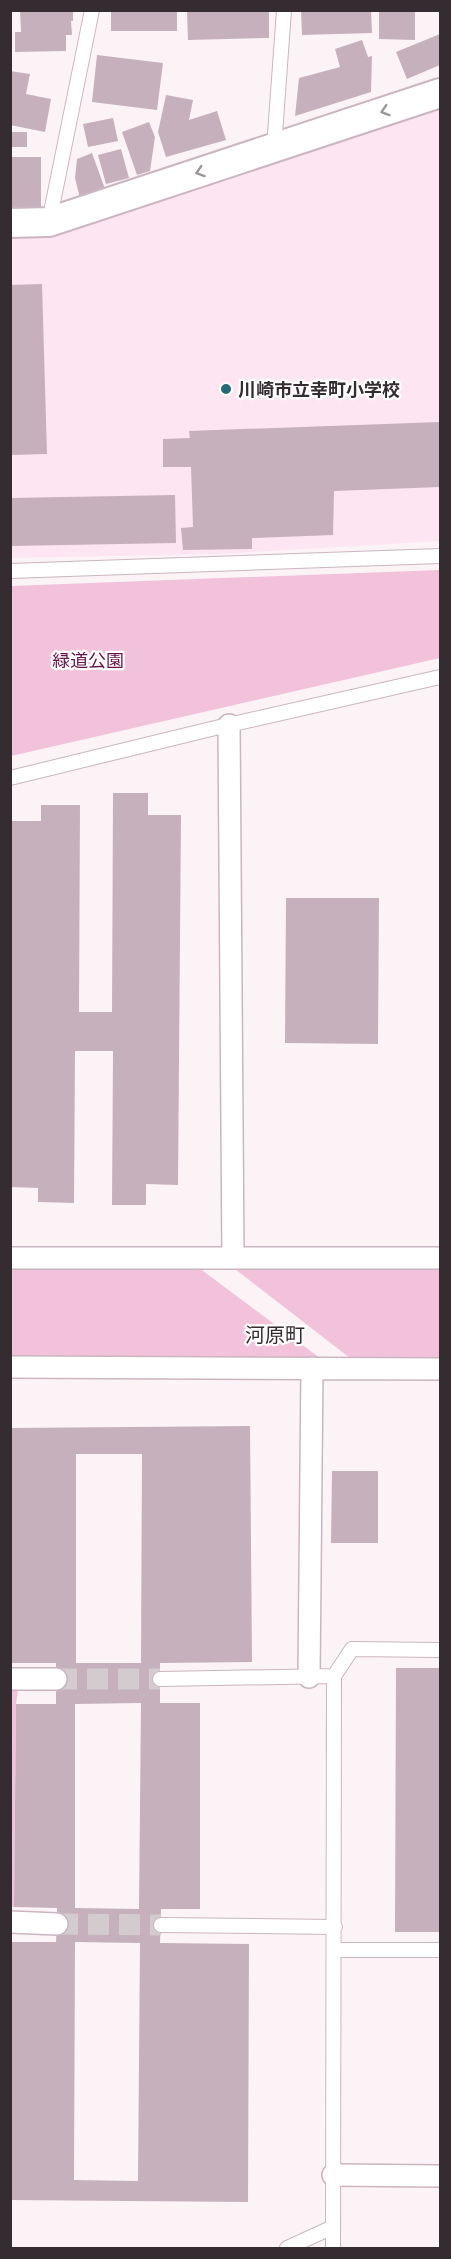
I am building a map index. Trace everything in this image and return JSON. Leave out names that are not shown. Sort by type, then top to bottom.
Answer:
[{"type":"street","points":[[10,223],[49,222],[441,93]]},
{"type":"street","points":[[229,725],[233,1258]]},
{"type":"street","points":[[10,1258],[441,1258]]},
{"type":"street","points":[[10,1367],[441,1369]]},
{"type":"street","points":[[309,1677],[312,1368]]},
{"type":"street","points":[[10,1679],[56,1679]]},
{"type":"street","points":[[10,1922],[57,1924]]},
{"type":"street","points":[[333,2175],[441,2176]]},
{"type":"lane","points":[[49,222],[92,10]]},
{"type":"lane","points":[[274,148],[284,10]]},
{"type":"lane","points":[[10,571],[441,556]]},
{"type":"lane","points":[[10,778],[441,677]]},
{"type":"lane","points":[[333,2248],[334,1676],[352,1649],[441,1650]]},
{"type":"lane","points":[[160,1679],[334,1676]]},
{"type":"lane","points":[[161,1925],[334,1927]]},
{"type":"lane","points":[[334,1950],[441,1950]]},
{"type":"lane","points":[[287,2248],[333,2227]]},
{"type":"shaded area","name":"川崎市立幸町小学校","points":[[440,105],[440,541],[221,554],[11,558],[10,238],[52,238]]},
{"type":"green space","name":"緑道公園","points":[[440,570],[440,658],[11,756],[11,586]]},
{"type":"green space","points":[[10,1265],[195,1265],[320,1358],[11,1357]]},
{"type":"green space","points":[[231,1266],[440,1266],[440,1359],[350,1358]]},
{"type":"green space","points":[[10,1690],[18,1690],[14,1907],[11,1907]]},
{"type":"building","points":[[20,10],[73,10],[72,35],[66,35],[66,51],[15,52],[15,32],[21,32]]},
{"type":"building","points":[[111,10],[177,10],[177,31],[111,31]]},
{"type":"building","points":[[187,10],[269,10],[269,38],[188,40]]},
{"type":"building","points":[[301,10],[371,10],[372,33],[302,35]]},
{"type":"building","points":[[379,10],[415,10],[415,40],[379,39]]},
{"type":"building","points":[[440,34],[440,65],[407,79],[396,52]]},
{"type":"building","points":[[362,40],[368,57],[372,56],[371,92],[295,116],[299,78],[340,67],[335,49]]},
{"type":"building","points":[[97,55],[163,63],[157,110],[92,102]]},
{"type":"building","points":[[10,71],[30,74],[26,94],[51,99],[45,132],[10,125]]},
{"type":"building","points":[[166,95],[193,100],[189,120],[217,111],[226,140],[166,157],[158,132]]},
{"type":"building","points":[[113,118],[118,141],[88,147],[83,124]]},
{"type":"building","points":[[149,122],[155,137],[150,171],[137,175],[122,132]]},
{"type":"building","points":[[10,132],[27,132],[27,147],[10,147]]},
{"type":"building","points":[[121,149],[129,178],[106,184],[98,155]]},
{"type":"building","points":[[92,153],[105,189],[80,198],[75,178],[77,159]]},
{"type":"building","points":[[10,157],[41,157],[41,208],[10,208]]},
{"type":"building","points":[[42,284],[47,454],[10,455],[10,285]]},
{"type":"building","points":[[440,422],[440,487],[334,491],[333,535],[252,538],[252,549],[183,550],[181,528],[193,527],[191,467],[163,467],[163,439],[190,438],[189,431]]},
{"type":"building","points":[[175,495],[176,543],[10,546],[10,498]]},
{"type":"building","points":[[113,793],[148,793],[148,815],[181,815],[178,1185],[146,1184],[146,1205],[112,1205],[113,1051],[75,1051],[74,1203],[38,1202],[38,1188],[10,1187],[11,821],[41,821],[41,805],[80,805],[79,1012],[112,1012]]},
{"type":"building","points":[[286,898],[379,898],[378,1044],[285,1043]]},
{"type":"building","points":[[250,1426],[252,1662],[160,1663],[160,1703],[200,1703],[200,1909],[161,1909],[160,1943],[249,1944],[248,2202],[10,2200],[10,1942],[56,1942],[57,1908],[14,1907],[16,1704],[56,1704],[56,1663],[10,1663],[10,1428]],"holes":[[[76,1454],[142,1454],[141,1663],[76,1663]],[[141,1703],[139,1909],[75,1908],[75,1704]],[[75,1942],[140,1943],[138,2181],[74,2180]]]},
{"type":"building","points":[[332,1471],[378,1471],[378,1543],[331,1543]]},
{"type":"building","points":[[396,1668],[440,1668],[440,1932],[395,1932]]},
{"type":"tunnel","points":[[56,1679],[160,1679]]},
{"type":"tunnel","points":[[57,1924],[161,1925]]},
{"type":"place","name":"川崎市立幸町小学校","points":[[226,389]]},
{"type":"district","name":"河原町","points":[[275,1334]]}]
